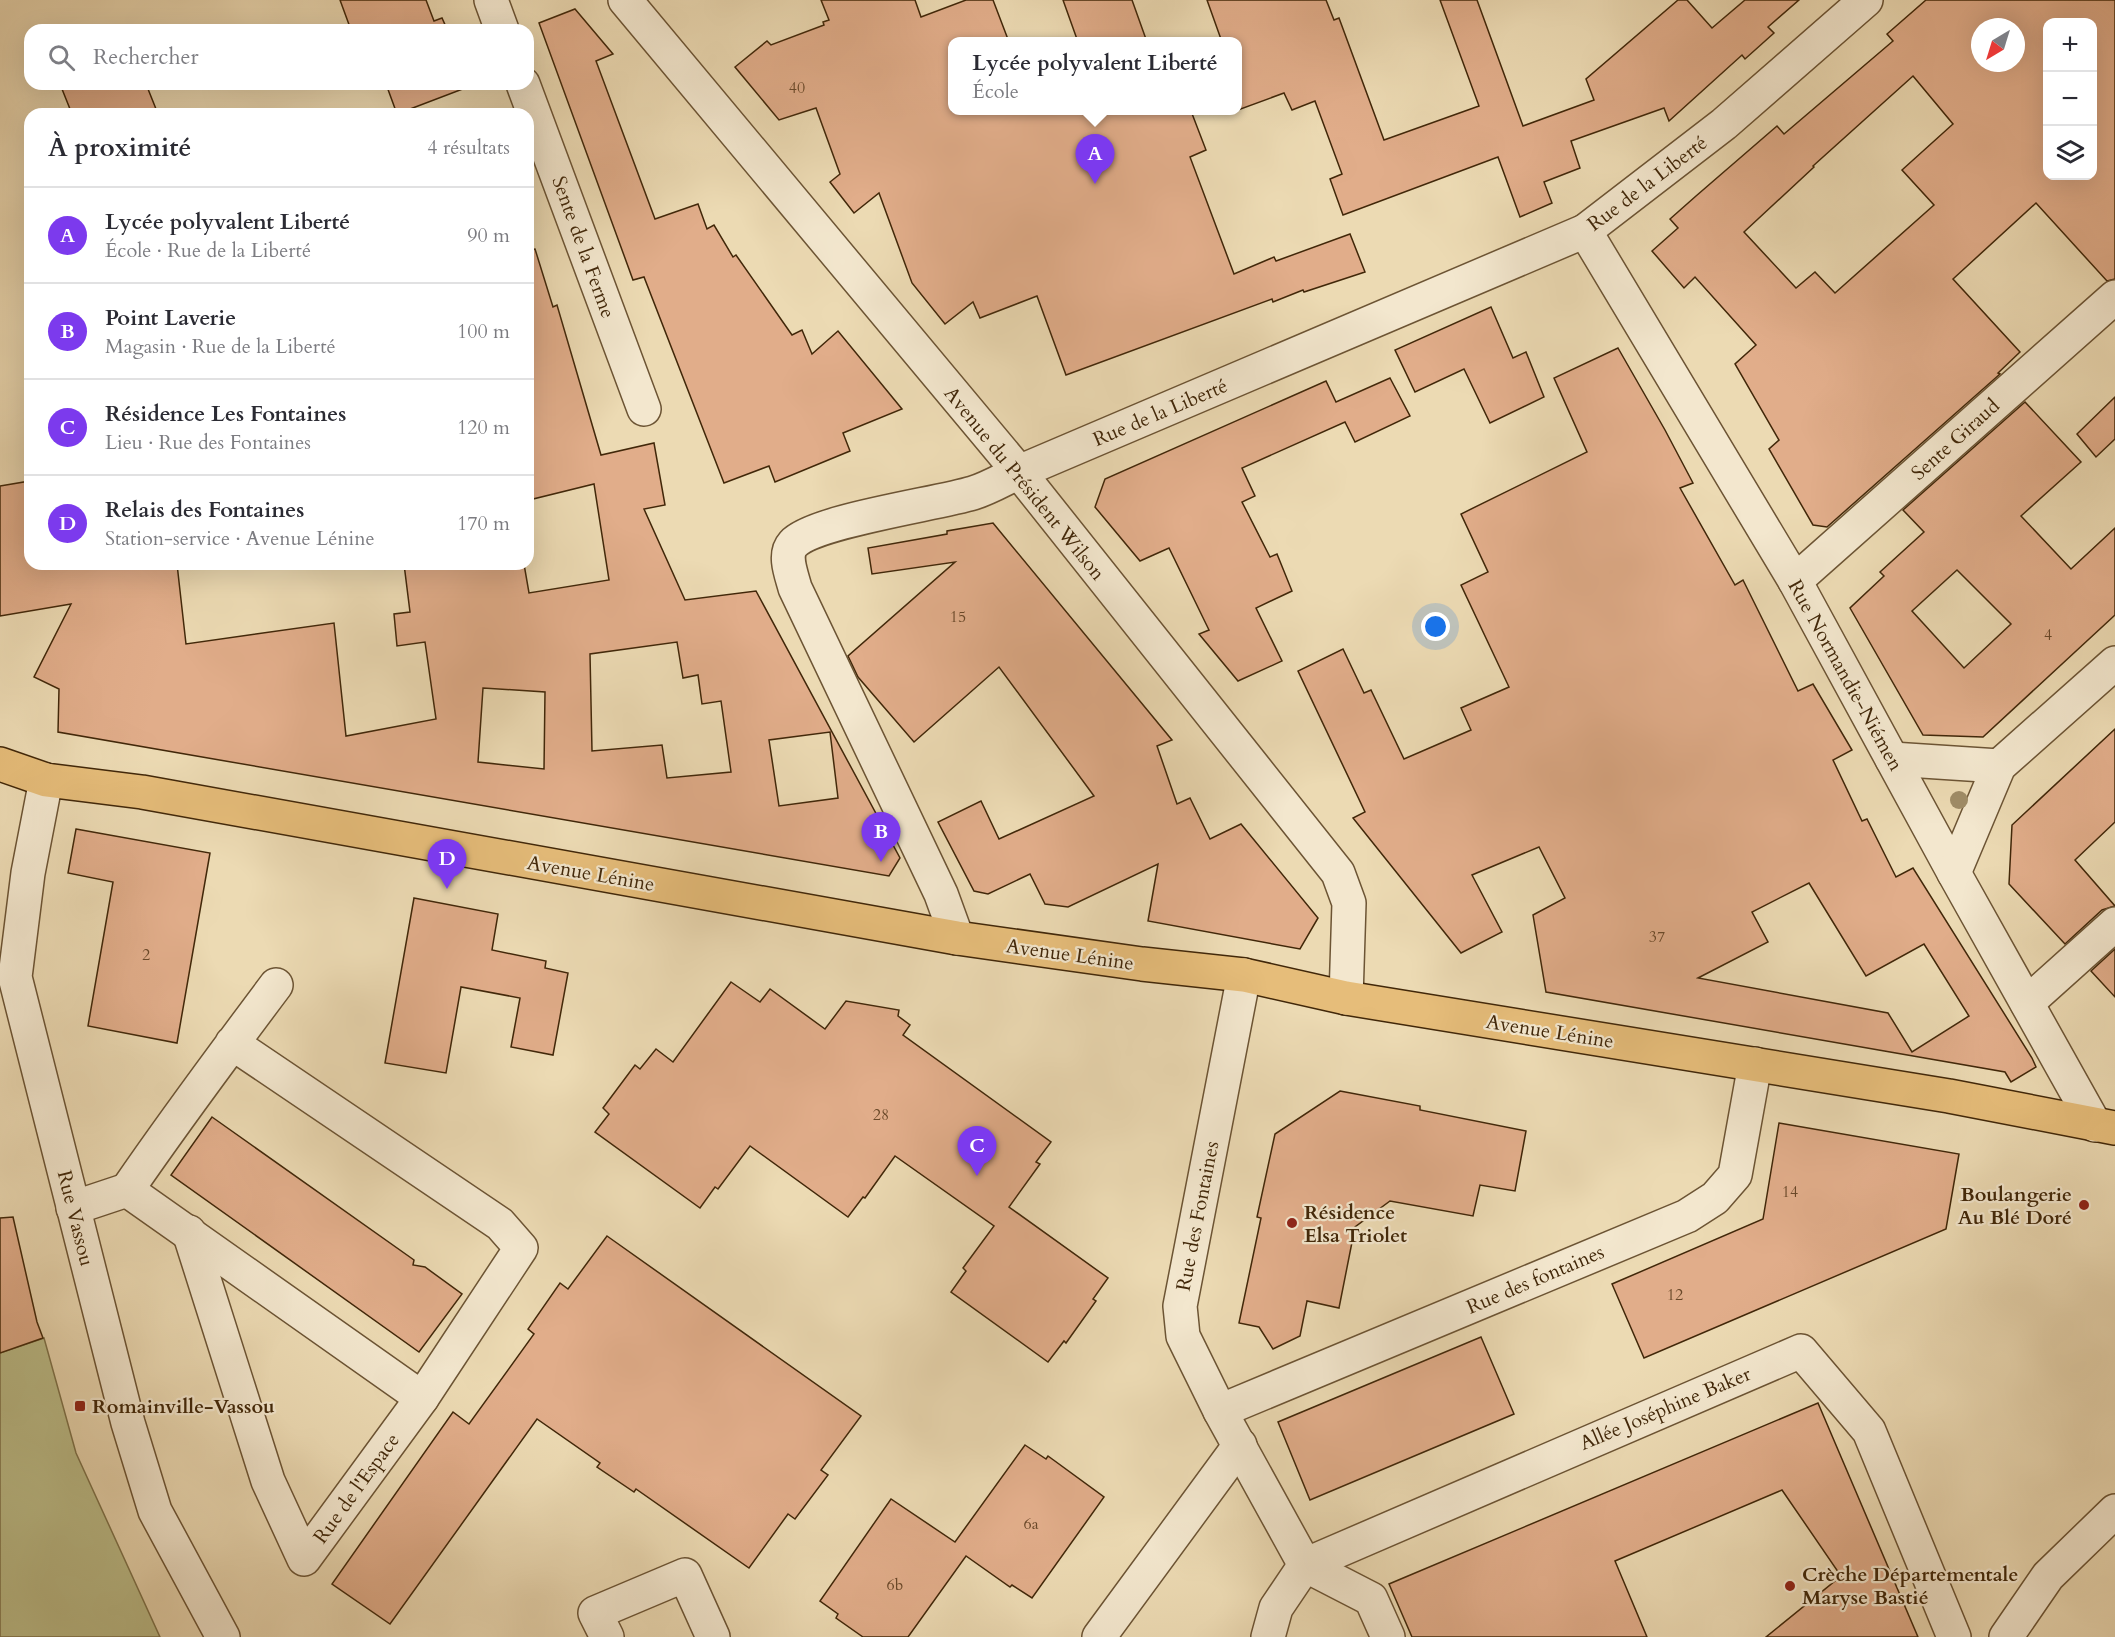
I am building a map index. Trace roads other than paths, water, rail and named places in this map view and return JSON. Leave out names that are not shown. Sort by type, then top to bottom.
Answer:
[{"type":"main road","name":"Avenue Lénine","points":[[0,764],[46,780],[142,792],[957,938],[1142,964],[1244,975],[1346,998],[1949,1096],[2105,1126]]},
{"type":"street","points":[[491,0],[500,24]]},
{"type":"street","name":"Avenue du Président Wilson","points":[[626,0],[1019,472],[1338,873],[1349,903],[1346,998]]},
{"type":"street","name":"Rue de la Liberté","points":[[957,938],[941,894],[795,588],[789,556],[791,546],[801,536],[844,522],[972,493],[1585,231],[1724,124],[1866,0]]},
{"type":"street","name":"Sente de la Ferme","points":[[525,90],[532,108]]},
{"type":"street","name":"Sente de la Ferme","points":[[534,114],[644,409]]},
{"type":"street","name":"Rue Normandie-Niémen","points":[[1585,231],[1795,581],[2027,1003],[2105,1126]]},
{"type":"street","name":"Sente Giraud","points":[[1795,581],[2115,297]]},
{"type":"street","points":[[1954,873],[1999,766],[2115,663]]},
{"type":"street","points":[[1892,759],[1999,766]]},
{"type":"street","name":"Rue Vassou","points":[[46,780],[28,873],[15,977],[128,1423],[154,1511],[223,1637]]},
{"type":"street","points":[[2027,1003],[2115,924]]},
{"type":"street","name":"Rue des Fontaines","points":[[1244,975],[1180,1306],[1183,1336],[1305,1565]]},
{"type":"street","points":[[73,1208],[127,1190],[190,1099],[276,985]]},
{"type":"street","name":"Rue de l'Espace","points":[[189,1232],[268,1481],[304,1559],[422,1398],[521,1248],[500,1224],[232,1043]]},
{"type":"street","name":"Rue des fontaines","points":[[1221,1411],[1687,1216],[1715,1198],[1735,1175],[1755,1064]]},
{"type":"street","points":[[127,1190],[422,1398]]},
{"type":"street","name":"Allée Joséphine Baker","points":[[1305,1565],[1801,1351],[1869,1431],[1953,1637]]},
{"type":"street","points":[[1099,1637],[1240,1445]]},
{"type":"street","points":[[2006,1637],[2048,1576],[2115,1511]]},
{"type":"street","points":[[1268,1637],[1276,1608],[1305,1565],[1371,1599],[1388,1637]]},
{"type":"street","points":[[607,1637],[595,1613],[685,1575],[713,1637]]},
{"type":"place","name":"Lycée polyvalent Liberté","points":[[1095,184]]},
{"type":"place","name":"Point Laverie","points":[[881,862]]},
{"type":"place","name":"Relais des Fontaines","points":[[447,889]]},
{"type":"place","name":"Résidence Les Fontaines","points":[[977,1176]]},
{"type":"place","name":"Boulangerie Au Blé Doré","points":[[2084,1205]]},
{"type":"place","name":"Résidence Elsa Triolet","points":[[1292,1223]]},
{"type":"place","name":"Romainville-Vassou","points":[[80,1406]]},
{"type":"place","name":"Crèche Départementale Maryse Bastié","points":[[1790,1586]]}]
